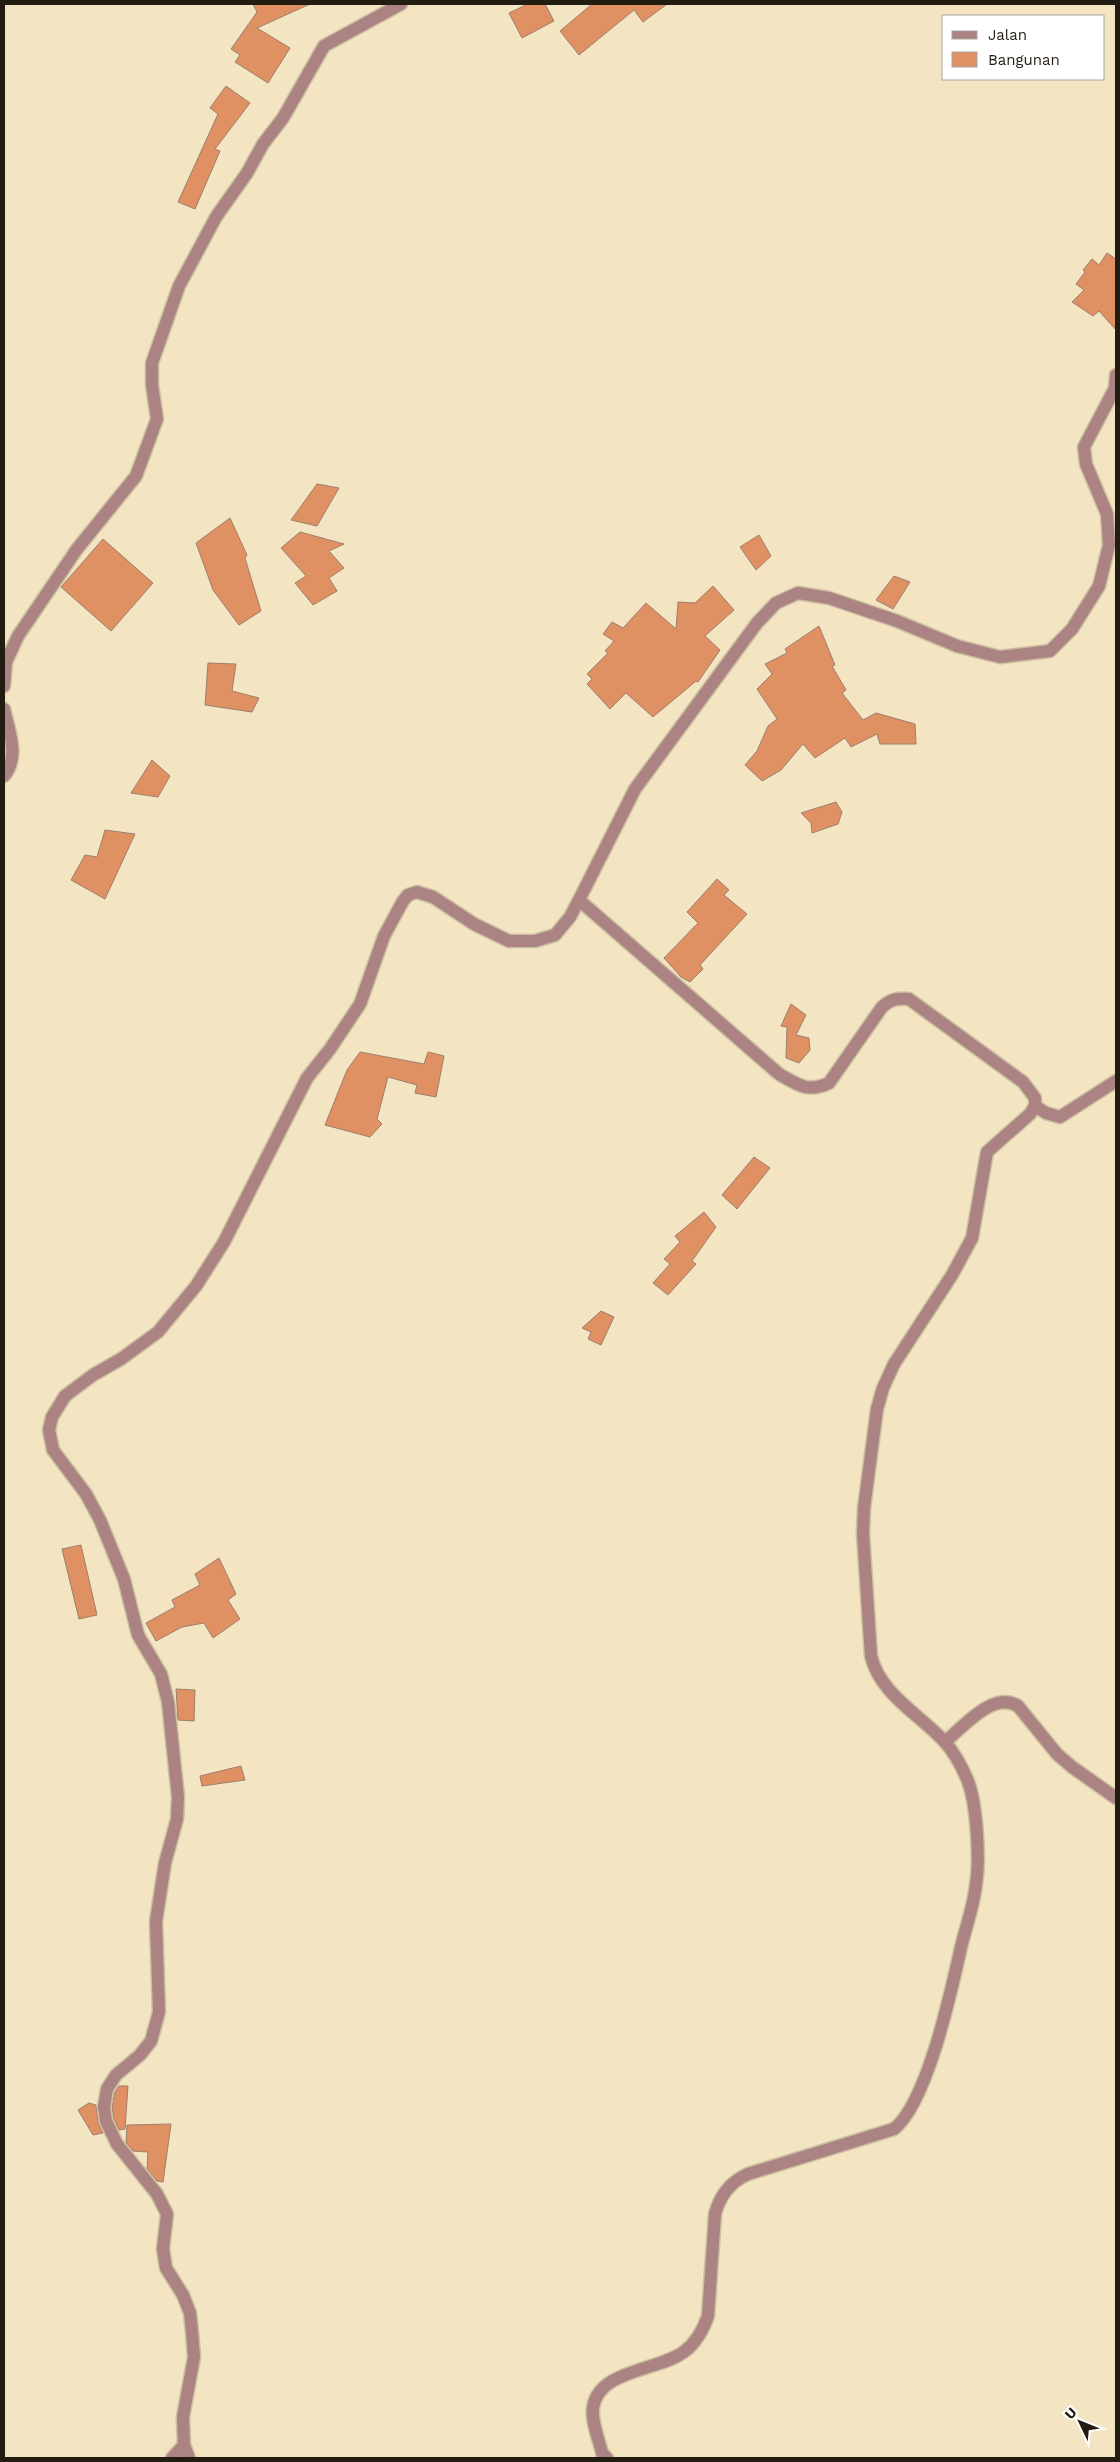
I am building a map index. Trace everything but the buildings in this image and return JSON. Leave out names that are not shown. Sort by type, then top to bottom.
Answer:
[{"type":"street","points":[[4,686],[6,662],[18,636],[77,549],[136,476],[157,419],[152,385],[152,363],[178,286],[216,217],[248,173],[263,144],[283,118],[314,60],[324,46],[401,4]]},
{"type":"street","points":[[189,2458],[184,2445],[182,2417],[194,2357],[194,2348],[190,2313],[166,2268],[163,2249],[167,2214],[156,2194],[117,2144],[106,2121],[104,2107],[107,2089],[116,2075],[140,2055],[151,2041],[159,2012],[156,1921],[165,1863],[177,1819],[178,1797],[168,1702],[161,1674],[138,1635],[124,1579],[100,1520],[86,1494],[53,1450],[48,1430],[52,1417],[65,1396],[92,1374],[121,1359],[158,1332],[196,1286],[224,1242],[306,1078],[330,1050],[360,1004],[384,936],[408,895],[417,892],[433,897],[474,924],[509,941],[535,941],[555,935],[570,917],[635,789],[757,623],[776,603],[798,594],[829,598],[897,620],[957,646],[1000,657],[1050,651],[1072,629],[1098,586],[1108,545],[1107,514],[1086,464],[1084,447],[1115,388],[1116,375]]},
{"type":"street","points":[[4,709],[12,747],[12,759],[4,776]]},
{"type":"street","points":[[579,900],[779,1074],[794,1083],[806,1088],[818,1088],[829,1083],[882,1007],[890,1000],[899,998],[909,999],[1023,1082],[1035,1098],[1035,1106],[1030,1114],[987,1152],[972,1238],[952,1275],[894,1364],[883,1388],[877,1409],[864,1508],[863,1534],[871,1656],[874,1670],[880,1680],[945,1742],[968,1780],[971,1796],[977,1845],[976,1885],[944,2020],[912,2106],[901,2123],[894,2129],[748,2174],[737,2179],[726,2189],[718,2202],[715,2214],[708,2316],[703,2329],[694,2344],[684,2352],[611,2381],[600,2391],[592,2411],[602,2453],[607,2458]]},
{"type":"street","points":[[1035,1106],[1046,1113],[1060,1117],[1116,1081]]},
{"type":"street","points":[[945,1742],[987,1708],[1003,1701],[1011,1701],[1018,1706],[1058,1754],[1072,1767],[1116,1798]]},
{"type":"street","points":[[172,2458],[184,2445]]}]
